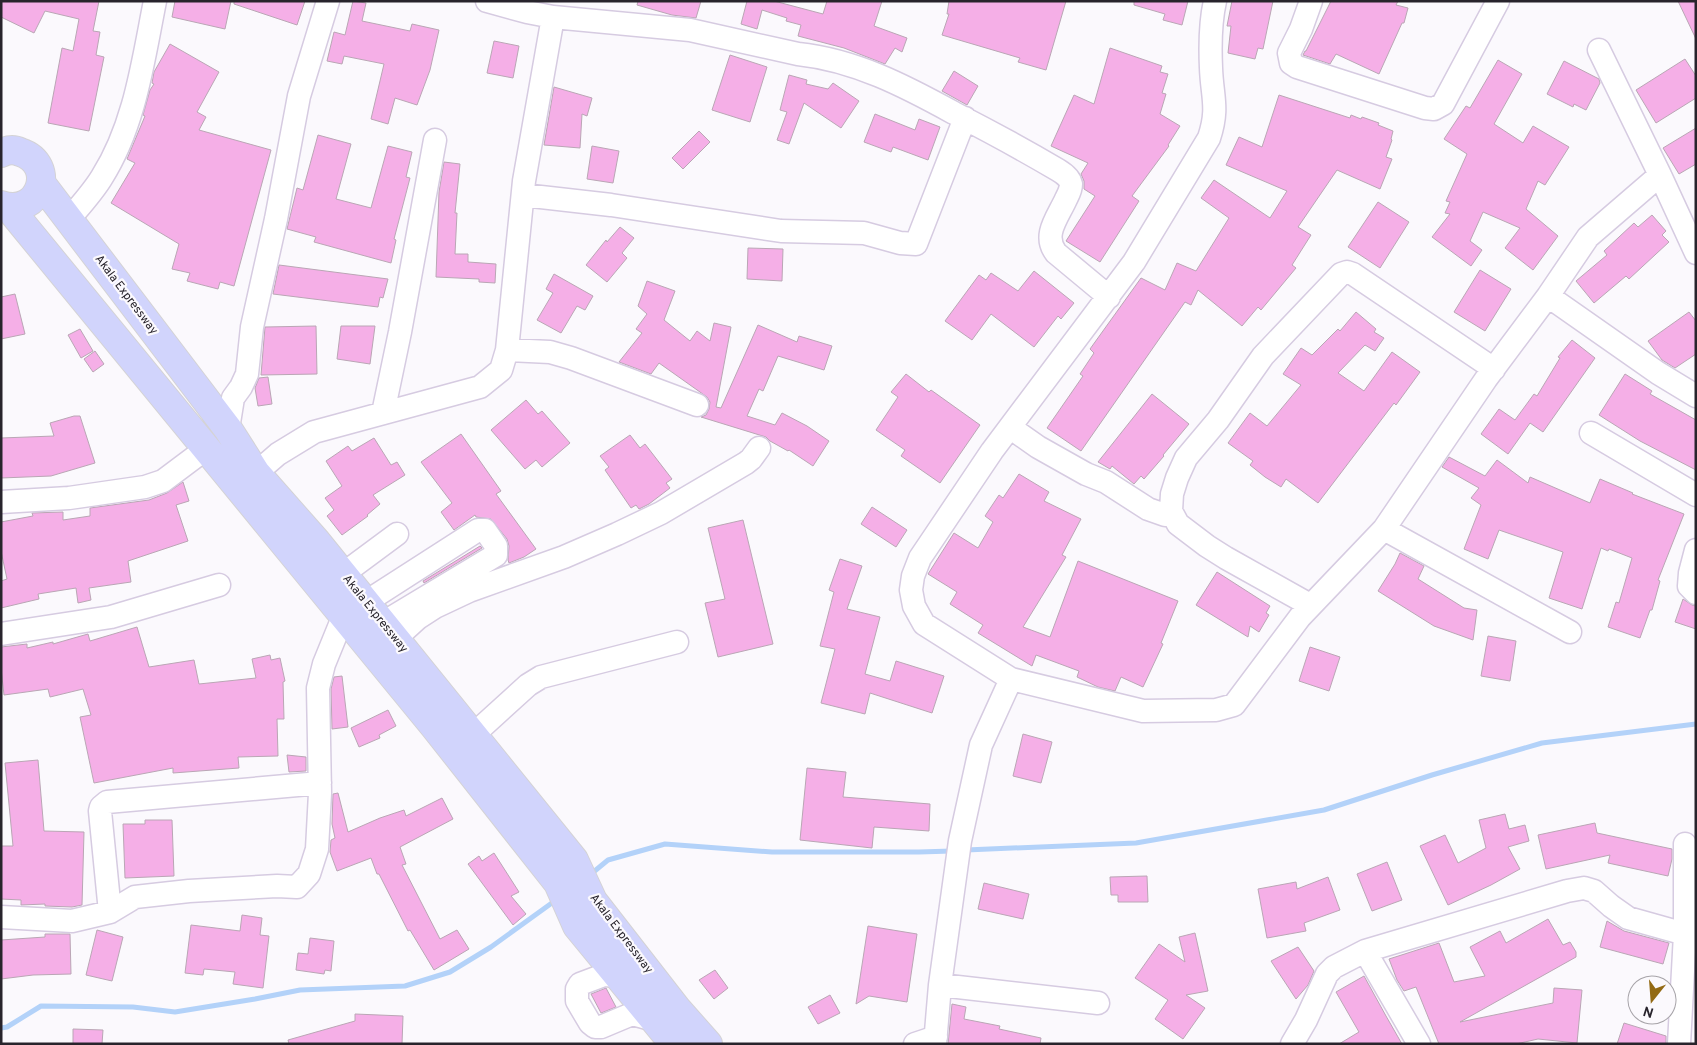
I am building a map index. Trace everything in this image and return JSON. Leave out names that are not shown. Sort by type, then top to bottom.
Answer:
[{"type":"main road","points":[[5,207],[20,207],[30,202],[38,194],[41,183],[40,171],[36,161],[27,154],[6,145]]},
{"type":"main road","name":"Akala Expressway","points":[[41,183],[228,429],[256,473],[343,574],[355,609],[389,631],[574,860],[593,900],[678,1009],[708,1044]]},
{"type":"main road","name":"Akala Expressway","points":[[5,207],[206,448],[355,609],[434,726],[558,883],[577,926],[611,976],[643,1017],[674,1044]]},
{"type":"street","points":[[69,220],[102,177],[118,145],[139,82],[156,1]]},
{"type":"street","points":[[228,429],[233,398],[248,374],[252,326],[276,219],[299,96],[328,1]]},
{"type":"street","points":[[487,1],[526,12],[553,17],[690,30],[814,56],[865,69],[893,81],[964,118],[1066,176],[1071,184],[1070,192],[1052,229],[1050,237],[1051,246],[1056,253],[1109,297]]},
{"type":"street","points":[[1215,1],[1211,20],[1210,69],[1215,100],[1215,122],[1210,138],[1134,262],[992,451],[920,558],[913,576],[911,590],[914,606],[924,624],[1011,679],[1143,711],[1216,710],[1234,705],[1310,605],[1384,529],[1588,237],[1660,175]]},
{"type":"street","points":[[1311,1],[1290,52],[1291,63],[1297,67],[1425,108],[1434,109],[1443,104],[1498,1]]},
{"type":"street","points":[[256,473],[278,454],[314,432],[480,387],[501,370],[507,350],[527,165],[553,17]]},
{"type":"street","points":[[1599,50],[1696,253]]},
{"type":"street","points":[[523,195],[611,205],[781,231],[864,233],[900,243],[916,244],[964,118]]},
{"type":"street","points":[[383,413],[400,332],[435,140]]},
{"type":"street","points":[[1310,605],[1208,546],[1178,524],[1171,511],[1172,494],[1186,458],[1218,420],[1263,356],[1341,274],[1347,272],[1353,274],[1494,369]]},
{"type":"street","points":[[1548,296],[1658,373],[1696,396]]},
{"type":"street","points":[[507,350],[550,352],[571,358],[697,405]]},
{"type":"street","points":[[1011,428],[1038,447],[1086,474],[1106,482],[1148,509],[1165,515],[1171,511]]},
{"type":"street","points":[[1591,433],[1696,495]]},
{"type":"street","points":[[1,502],[69,498],[145,487],[163,481],[206,448]]},
{"type":"street","points":[[389,631],[469,591],[564,557],[661,513],[746,463],[759,448]]},
{"type":"street","points":[[1384,529],[1570,632]]},
{"type":"street","points":[[1,917],[72,921],[110,912],[136,897],[198,890],[277,886],[296,888],[309,874],[316,849],[320,783],[318,688],[324,664],[355,609],[478,530],[484,530],[496,546],[496,555],[389,631]]},
{"type":"street","points":[[343,574],[397,534]]},
{"type":"street","points":[[1696,550],[1689,586],[1696,593]]},
{"type":"street","points":[[1,634],[111,617],[219,585]]},
{"type":"street","points":[[473,735],[528,685],[541,677],[677,642]]},
{"type":"street","points":[[928,1042],[940,985],[960,841],[981,745],[1011,679]]},
{"type":"street","points":[[110,912],[100,811],[106,802],[320,783]]},
{"type":"street","points":[[1679,1044],[1685,934],[1685,844]]},
{"type":"street","points":[[1292,1044],[1306,1020],[1327,974],[1334,967],[1365,951],[1567,891],[1584,888],[1594,891],[1628,918],[1685,934]]},
{"type":"street","points":[[1365,951],[1419,1044]]},
{"type":"street","points":[[611,976],[580,984],[577,989],[577,1001],[590,1023],[595,1027],[601,1027],[643,1017]]},
{"type":"street","points":[[940,985],[1098,1003]]},
{"type":"building","points":[[1,1],[99,1],[93,31],[100,32],[96,55],[104,57],[89,131],[48,123],[62,48],[73,51],[79,19],[45,11],[34,33],[1,17]]},
{"type":"building","points":[[175,1],[231,1],[225,29],[172,17]]},
{"type":"building","points":[[234,1],[305,1],[297,25],[234,4]]},
{"type":"building","points":[[353,1],[366,3],[362,21],[410,31],[412,24],[439,30],[430,70],[417,105],[395,98],[388,124],[371,119],[384,64],[344,56],[342,64],[327,61],[334,32],[345,35]]},
{"type":"building","points":[[638,1],[701,1],[696,18],[672,15],[637,5]]},
{"type":"building","points":[[747,1],[774,1],[823,14],[827,1],[882,1],[874,26],[907,38],[902,52],[895,48],[885,64],[844,48],[798,36],[801,25],[786,21],[787,18],[762,10],[757,29],[741,24]]},
{"type":"building","points":[[949,1],[1066,1],[1046,70],[1018,62],[1020,58],[942,35],[949,14],[947,14]]},
{"type":"building","points":[[1134,1],[1188,1],[1182,25],[1163,20],[1165,14],[1134,5]]},
{"type":"building","points":[[1232,1],[1273,1],[1263,49],[1258,48],[1255,59],[1228,53],[1231,26],[1227,26]]},
{"type":"building","points":[[1331,1],[1398,1],[1396,5],[1408,8],[1404,23],[1402,23],[1379,74],[1336,54],[1330,64],[1303,55]]},
{"type":"building","points":[[1678,1],[1696,1],[1696,39]]},
{"type":"building","points":[[494,41],[519,46],[513,78],[487,73]]},
{"type":"building","points":[[170,44],[219,72],[197,112],[206,117],[199,130],[271,150],[234,286],[220,282],[218,289],[187,281],[190,273],[172,269],[179,244],[111,203],[135,163],[127,159],[145,116],[143,115],[150,90],[154,84],[152,83],[154,72]]},
{"type":"building","points":[[1110,48],[1162,66],[1160,72],[1168,74],[1162,93],[1166,94],[1160,114],[1180,126],[1169,146],[1132,196],[1139,201],[1100,262],[1066,241],[1095,196],[1084,189],[1084,181],[1081,174],[1088,163],[1051,146],[1074,95],[1094,104]]},
{"type":"building","points":[[730,55],[767,67],[750,122],[712,110]]},
{"type":"building","points":[[1685,59],[1696,76],[1696,98],[1656,123],[1636,90]]},
{"type":"building","points":[[1498,60],[1522,74],[1494,124],[1523,143],[1533,126],[1569,147],[1545,185],[1538,181],[1526,209],[1558,236],[1533,270],[1505,248],[1520,228],[1483,212],[1470,241],[1482,250],[1471,266],[1432,237],[1450,214],[1445,213],[1450,202],[1446,201],[1467,154],[1444,139],[1466,106],[1470,108]]},
{"type":"building","points":[[1564,61],[1599,79],[1600,83],[1586,110],[1574,104],[1573,107],[1547,94]]},
{"type":"building","points":[[954,71],[978,86],[967,105],[942,91]]},
{"type":"building","points":[[789,75],[807,80],[806,84],[828,89],[833,83],[859,101],[841,128],[804,103],[789,144],[777,140],[787,112],[780,110]]},
{"type":"building","points":[[554,87],[592,98],[587,116],[582,114],[580,148],[544,145]]},
{"type":"building","points":[[1279,95],[1350,118],[1351,115],[1361,119],[1362,117],[1379,123],[1378,125],[1393,131],[1386,157],[1392,159],[1380,189],[1337,170],[1298,227],[1311,235],[1292,265],[1296,268],[1261,310],[1258,307],[1242,326],[1198,290],[1191,305],[1185,302],[1081,451],[1047,428],[1083,376],[1080,374],[1094,353],[1090,349],[1141,278],[1165,290],[1177,263],[1196,271],[1229,218],[1201,198],[1214,180],[1270,218],[1287,191],[1226,165],[1239,137],[1262,147]]},
{"type":"building","points":[[875,114],[915,130],[919,119],[940,127],[928,160],[893,147],[891,152],[864,142]]},
{"type":"building","points":[[1696,128],[1696,164],[1679,174],[1663,148]]},
{"type":"building","points":[[699,131],[710,142],[683,169],[672,158]]},
{"type":"building","points":[[318,135],[351,144],[336,199],[371,208],[388,146],[412,152],[406,177],[410,178],[394,239],[396,240],[391,263],[314,242],[316,237],[287,229],[297,188],[303,190]]},
{"type":"building","points":[[592,146],[619,151],[613,183],[587,179]]},
{"type":"building","points":[[444,162],[460,164],[455,213],[457,213],[455,254],[468,254],[468,262],[496,264],[495,283],[479,282],[479,279],[436,277],[439,192]]},
{"type":"building","points":[[1378,202],[1409,222],[1380,268],[1348,247]]},
{"type":"building","points":[[1652,215],[1666,231],[1662,235],[1669,242],[1629,279],[1626,276],[1594,303],[1576,281],[1607,255],[1604,251],[1634,223],[1638,227]]},
{"type":"building","points":[[620,227],[634,238],[622,253],[627,258],[607,282],[586,265],[606,240],[607,242]]},
{"type":"building","points":[[748,248],[783,249],[782,281],[747,279]]},
{"type":"building","points":[[279,265],[388,279],[383,298],[380,297],[378,307],[273,294]]},
{"type":"building","points":[[1480,270],[1511,289],[1485,331],[1454,312]]},
{"type":"building","points":[[1034,271],[1074,303],[1061,319],[1058,316],[1034,347],[991,314],[972,340],[945,321],[979,275],[986,280],[991,273],[1018,291]]},
{"type":"building","points":[[554,274],[593,296],[585,310],[577,306],[561,333],[537,320],[553,293],[546,289]]},
{"type":"building","points":[[647,281],[675,291],[664,320],[690,341],[697,331],[710,341],[714,323],[731,327],[716,407],[721,408],[758,325],[797,342],[799,336],[832,346],[824,370],[778,356],[763,391],[759,389],[747,416],[775,425],[782,413],[807,426],[829,441],[813,466],[766,437],[701,417],[706,415],[709,409],[710,402],[707,397],[659,363],[651,374],[619,362],[642,333],[636,329],[647,314],[638,306]]},
{"type":"building","points":[[15,294],[25,334],[1,339],[1,297]]},
{"type":"building","points":[[1356,312],[1376,329],[1374,332],[1384,338],[1375,351],[1365,345],[1338,373],[1364,391],[1392,352],[1420,372],[1318,503],[1286,479],[1281,487],[1265,477],[1250,465],[1253,461],[1228,443],[1250,413],[1267,426],[1301,385],[1283,374],[1301,348],[1312,355],[1338,329],[1340,331]]},
{"type":"building","points":[[1689,312],[1696,321],[1696,354],[1675,368],[1662,360],[1648,341]]},
{"type":"building","points":[[316,326],[317,374],[261,375],[265,327]]},
{"type":"building","points":[[341,326],[375,326],[370,364],[337,359]]},
{"type":"building","points":[[80,329],[93,351],[81,358],[68,335]]},
{"type":"building","points":[[1572,340],[1595,358],[1543,432],[1530,423],[1508,454],[1481,434],[1499,409],[1515,420],[1534,394],[1537,396],[1560,358],[1558,357]]},
{"type":"building","points":[[95,351],[104,364],[93,372],[84,359]]},
{"type":"building","points":[[906,374],[929,392],[931,390],[980,425],[940,483],[901,456],[905,450],[876,430],[898,397],[891,392]]},
{"type":"building","points":[[1625,374],[1652,391],[1650,394],[1696,420],[1696,470],[1640,441],[1599,415]]},
{"type":"building","points":[[268,377],[272,404],[258,406],[255,388],[259,378]]},
{"type":"building","points":[[1152,394],[1189,424],[1144,479],[1141,476],[1134,484],[1112,466],[1110,469],[1098,462]]},
{"type":"building","points":[[526,400],[538,414],[542,411],[570,443],[542,467],[536,460],[525,469],[491,430]]},
{"type":"building","points":[[80,416],[95,463],[51,476],[1,478],[1,438],[54,436],[50,423]]},
{"type":"building","points":[[461,434],[501,491],[496,494],[536,549],[524,557],[509,563],[507,539],[491,519],[476,517],[475,515],[454,530],[441,512],[452,503],[421,462]]},
{"type":"building","points":[[630,435],[640,448],[645,444],[672,479],[666,483],[670,488],[639,509],[636,505],[631,508],[605,470],[609,467],[600,456]]},
{"type":"building","points":[[374,438],[391,465],[397,462],[405,475],[373,495],[380,504],[368,516],[342,535],[327,516],[334,510],[325,498],[342,486],[326,461],[348,446],[352,451]]},
{"type":"building","points":[[1449,457],[1485,476],[1497,460],[1528,483],[1530,477],[1590,503],[1600,479],[1632,494],[1684,514],[1658,580],[1660,581],[1652,610],[1650,610],[1640,638],[1608,627],[1616,602],[1619,603],[1632,558],[1609,549],[1608,551],[1601,548],[1582,609],[1549,598],[1563,552],[1499,530],[1488,559],[1464,549],[1481,505],[1471,498],[1479,488],[1442,467]]},
{"type":"building","points":[[1019,474],[1049,492],[1044,501],[1081,519],[1062,555],[1066,557],[1023,627],[1050,637],[1078,561],[1178,601],[1161,643],[1163,644],[1143,687],[1121,677],[1115,691],[1098,687],[1077,677],[1079,671],[1036,655],[1032,666],[978,633],[983,625],[950,604],[957,592],[928,574],[954,533],[978,548],[993,522],[985,516],[999,495],[1003,498]]},
{"type":"building","points":[[183,482],[189,501],[176,505],[188,541],[128,561],[131,582],[89,588],[91,600],[78,603],[76,588],[38,594],[39,599],[1,608],[1,581],[7,579],[1,551],[1,522],[33,516],[32,513],[63,512],[63,520],[90,516],[90,508],[149,500],[167,493]]},
{"type":"building","points":[[872,507],[907,530],[896,547],[861,524]]},
{"type":"building","points":[[743,520],[773,644],[718,657],[705,603],[725,599],[708,528]]},
{"type":"building","points":[[480,546],[482,548],[424,583],[423,581]]},
{"type":"building","points":[[1400,553],[1424,566],[1418,579],[1464,608],[1477,610],[1473,640],[1434,626],[1378,591]]},
{"type":"building","points":[[840,559],[862,566],[847,609],[880,617],[865,674],[890,681],[896,661],[944,676],[932,713],[870,693],[865,714],[821,703],[835,649],[820,646],[834,592],[829,590]]},
{"type":"building","points":[[1217,572],[1270,606],[1266,613],[1269,615],[1259,632],[1250,626],[1248,637],[1196,605]]},
{"type":"building","points":[[1683,599],[1696,606],[1696,629],[1675,622]]},
{"type":"building","points":[[137,627],[149,667],[194,660],[199,684],[256,678],[252,659],[270,655],[271,660],[280,658],[285,681],[283,682],[284,719],[277,719],[278,756],[238,757],[239,768],[173,773],[173,768],[94,783],[80,717],[91,715],[83,689],[50,697],[48,689],[4,695],[1,647],[27,644],[27,648],[53,642],[53,644],[88,634],[90,641]]},
{"type":"building","points":[[1488,636],[1516,641],[1510,681],[1481,676]]},
{"type":"building","points":[[1310,647],[1340,657],[1329,691],[1299,681]]},
{"type":"building","points":[[342,676],[348,727],[332,729],[331,689],[334,677]]},
{"type":"building","points":[[388,710],[396,726],[379,735],[380,738],[359,747],[351,728]]},
{"type":"building","points":[[1023,734],[1052,742],[1041,783],[1013,776]]},
{"type":"building","points":[[287,755],[306,757],[306,771],[289,772]]},
{"type":"building","points":[[38,760],[44,831],[84,832],[82,905],[72,907],[45,906],[45,904],[21,905],[21,900],[1,899],[1,846],[13,846],[5,763]]},
{"type":"building","points":[[807,768],[846,772],[843,797],[930,804],[929,831],[874,827],[872,848],[800,840]]},
{"type":"building","points":[[338,793],[348,832],[404,810],[406,816],[442,798],[453,819],[400,847],[406,864],[402,865],[440,939],[457,930],[469,949],[434,970],[410,930],[408,931],[379,874],[377,874],[371,858],[337,871],[330,852],[331,840],[335,838],[332,824],[333,794]]},
{"type":"building","points":[[1505,814],[1509,829],[1525,825],[1529,841],[1508,847],[1520,869],[1448,905],[1420,846],[1445,835],[1458,863],[1486,848],[1479,820]]},
{"type":"building","points":[[145,820],[172,820],[174,876],[125,878],[123,824],[145,824]]},
{"type":"building","points":[[1595,823],[1597,833],[1672,849],[1668,876],[1608,863],[1610,855],[1546,869],[1538,835]]},
{"type":"building","points":[[494,853],[519,892],[511,896],[526,914],[513,925],[468,864],[479,856],[482,861]]},
{"type":"building","points":[[1387,862],[1402,900],[1372,911],[1357,874]]},
{"type":"building","points":[[1147,876],[1148,902],[1118,902],[1118,895],[1111,895],[1110,877]]},
{"type":"building","points":[[1328,877],[1340,910],[1304,923],[1306,931],[1267,938],[1258,889],[1296,882],[1297,889]]},
{"type":"building","points":[[984,883],[1029,894],[1023,919],[978,909]]},
{"type":"building","points":[[242,915],[262,918],[260,935],[269,936],[263,988],[233,984],[235,972],[204,969],[203,975],[185,973],[191,925],[240,931]]},
{"type":"building","points":[[1548,919],[1563,945],[1570,942],[1576,952],[1576,957],[1460,1022],[1553,1003],[1554,988],[1582,990],[1577,1043],[1538,1039],[1516,1044],[1439,1044],[1416,987],[1404,991],[1397,980],[1389,959],[1439,943],[1454,982],[1485,976],[1470,947],[1500,931],[1506,943]]},
{"type":"building","points":[[1607,921],[1624,931],[1669,943],[1663,964],[1600,947]]},
{"type":"building","points":[[868,926],[917,934],[907,1002],[869,996],[856,1004]]},
{"type":"building","points":[[97,930],[123,937],[112,981],[86,975]]},
{"type":"building","points":[[1195,933],[1208,991],[1186,995],[1205,1008],[1183,1039],[1155,1019],[1168,1000],[1135,978],[1159,944],[1185,962],[1179,937]]},
{"type":"building","points":[[45,934],[70,934],[71,974],[33,975],[1,979],[1,940],[45,937]]},
{"type":"building","points":[[310,938],[334,941],[331,971],[325,970],[324,974],[296,970],[298,953],[308,954]]},
{"type":"building","points":[[1298,947],[1314,971],[1308,985],[1296,999],[1271,961]]},
{"type":"building","points":[[715,970],[728,988],[714,999],[699,980]]},
{"type":"building","points":[[1364,976],[1402,1044],[1339,1044],[1359,1032],[1336,992]]},
{"type":"building","points":[[606,988],[616,1007],[601,1013],[591,994]]},
{"type":"building","points":[[830,995],[840,1013],[818,1024],[808,1007]]},
{"type":"building","points":[[952,1004],[966,1007],[964,1019],[1000,1026],[999,1029],[1041,1038],[1040,1044],[948,1044]]},
{"type":"building","points":[[355,1014],[403,1016],[402,1044],[289,1044],[288,1040],[355,1021]]},
{"type":"building","points":[[1624,1023],[1666,1036],[1666,1044],[1617,1044]]},
{"type":"building","points":[[73,1029],[103,1030],[102,1044],[73,1044]]},
{"type":"waterway","points":[[966,850],[1136,843],[1324,810],[1432,775],[1542,743],[1696,724]]},
{"type":"waterway","points":[[591,874],[608,860],[665,844],[772,852],[952,851]]},
{"type":"waterway","points":[[1,1028],[7,1027],[41,1006],[133,1007],[175,1012],[300,990],[405,986],[450,972],[491,947],[556,900]]}]
